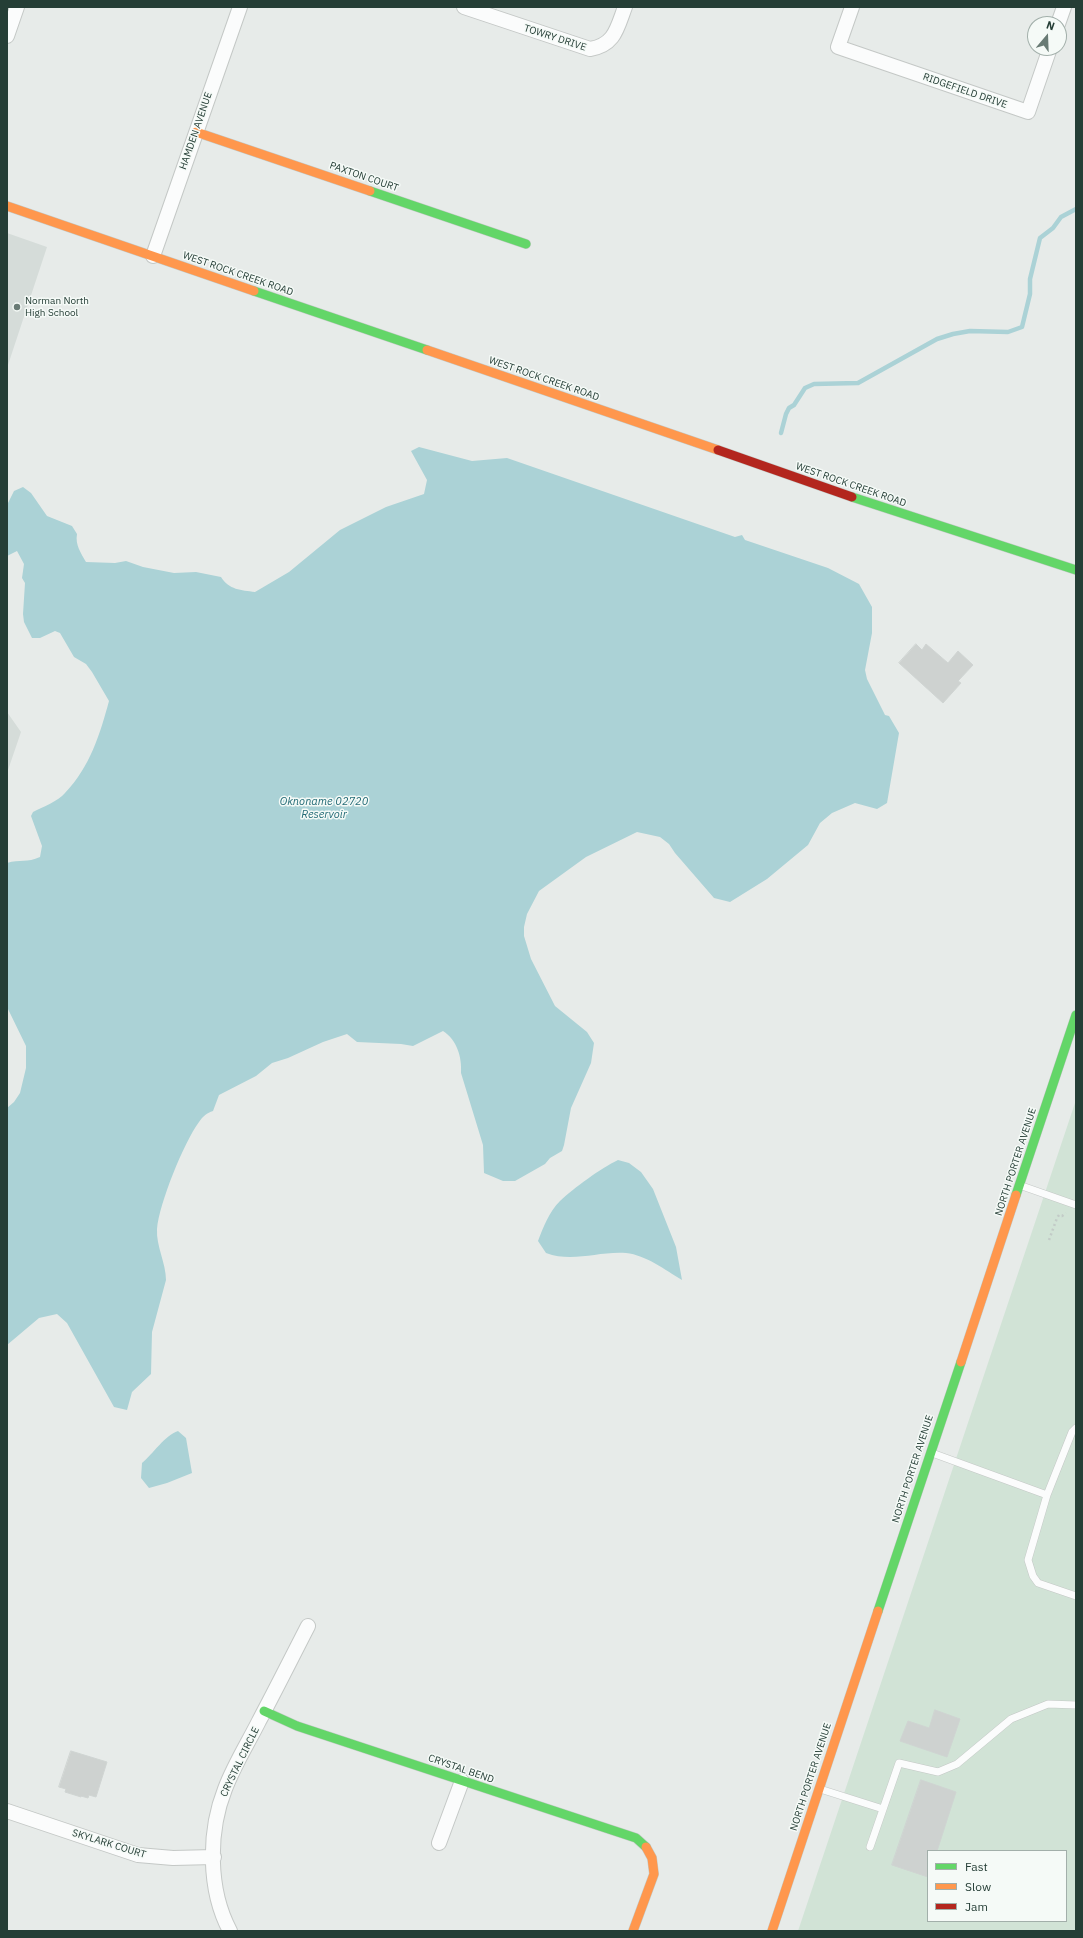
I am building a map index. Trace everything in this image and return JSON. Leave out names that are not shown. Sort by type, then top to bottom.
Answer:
[{"type":"main road","name":"PAXTON COURT","points":[[196,132],[526,244]]},
{"type":"main road","name":"WEST ROCK CREEK ROAD","points":[[7,206],[888,509],[1076,570]]},
{"type":"main road","name":"NORTH PORTER AVENUE","points":[[772,1931],[1076,1015]]},
{"type":"main road","name":"CRYSTAL BEND","points":[[264,1711],[296,1726],[636,1838],[649,1848],[654,1865],[654,1874],[633,1931]]},
{"type":"street","points":[[7,36],[17,7]]},
{"type":"street","name":"HAMDEN AVENUE","points":[[153,256],[240,7]]},
{"type":"street","name":"TOWRY DRIVE","points":[[464,7],[590,49],[598,48],[608,43],[615,35],[625,7]]},
{"type":"street","name":"RIDGEFIELD DRIVE","points":[[852,7],[838,47],[1028,112],[1047,56]]},
{"type":"street","name":"CRYSTAL CIRCLE","points":[[230,1931],[225,1921],[216,1887],[214,1857],[214,1832],[224,1789],[308,1626]]},
{"type":"street","points":[[439,1843],[462,1781]]},
{"type":"street","name":"SKYLARK COURT","points":[[7,1811],[138,1855],[173,1858],[214,1857]]},
{"type":"lane","points":[[1020,1186],[1073,1204]]},
{"type":"lane","points":[[1076,1428],[1072,1432],[1047,1495],[1028,1560],[1033,1576],[1038,1583],[1076,1596]]},
{"type":"lane","points":[[930,1452],[1047,1495]]},
{"type":"lane","points":[[870,1847],[899,1763],[938,1772],[957,1764],[1011,1719],[1048,1704],[1076,1705]]},
{"type":"lane","points":[[819,1788],[883,1809]]},
{"type":"path","points":[[1049,1240],[1056,1218],[1068,1211],[1073,1204]]},
{"type":"shaded area","name":"Norman North High School","points":[[7,233],[47,247],[7,368]]},
{"type":"shaded area","points":[[7,712],[21,732],[7,773]]},
{"type":"green space","points":[[1076,1100],[1076,1931],[798,1931]]},
{"type":"water","name":"Oknoname 02720 Reservoir","points":[[419,447],[472,461],[507,458],[735,537],[742,535],[745,540],[828,568],[859,584],[872,607],[872,633],[865,670],[867,679],[885,715],[889,716],[899,733],[887,803],[877,809],[855,803],[832,813],[820,823],[808,845],[767,879],[730,902],[714,898],[669,844],[660,837],[637,832],[586,857],[539,891],[527,914],[524,927],[524,936],[531,959],[555,1006],[587,1032],[594,1043],[591,1063],[571,1108],[562,1151],[550,1158],[545,1164],[515,1181],[503,1181],[484,1173],[483,1145],[461,1073],[461,1061],[458,1049],[452,1039],[443,1031],[413,1046],[357,1042],[347,1034],[272,1063],[256,1076],[219,1095],[213,1111],[205,1115],[193,1131],[186,1144],[167,1189],[162,1205],[157,1235],[166,1280],[152,1332],[151,1374],[132,1392],[127,1410],[114,1407],[67,1323],[57,1314],[39,1318],[7,1345],[7,1108],[14,1102],[20,1093],[26,1068],[26,1046],[7,1007],[7,863],[31,860],[40,857],[42,846],[31,816],[33,812],[50,804],[62,796],[74,783],[93,750],[109,701],[92,672],[86,664],[74,657],[60,633],[55,631],[40,638],[32,638],[24,622],[23,614],[25,583],[22,578],[24,564],[17,551],[7,556],[7,505],[14,491],[23,487],[31,493],[47,516],[72,526],[77,534],[79,549],[86,562],[115,563],[126,561],[143,567],[174,573],[196,572],[221,577],[228,585],[232,587],[240,590],[255,592],[289,572],[340,530],[386,507],[424,494],[427,480],[411,451]]},
{"type":"water","points":[[618,1160],[629,1163],[641,1172],[653,1189],[676,1247],[682,1280],[655,1264],[633,1254],[616,1253],[576,1257],[556,1256],[546,1253],[538,1241],[544,1226],[556,1205],[588,1179]]},
{"type":"water","points":[[178,1431],[186,1438],[192,1473],[167,1483],[149,1488],[141,1478],[142,1463],[168,1436]]},
{"type":"building","points":[[916,644],[922,650],[926,644],[948,663],[958,651],[973,665],[958,681],[961,683],[943,703],[899,663]]},
{"type":"building","points":[[935,1710],[960,1719],[947,1757],[900,1741],[908,1721],[929,1728]]},
{"type":"building","points":[[71,1751],[107,1762],[96,1797],[89,1795],[88,1798],[81,1797],[65,1792],[66,1789],[59,1787]]},
{"type":"building","points":[[921,1780],[956,1792],[937,1850],[927,1850],[927,1877],[892,1865]]},
{"type":"waterway","points":[[781,433],[789,408],[794,405],[805,388],[814,384],[858,383],[937,339],[953,334],[970,331],[1008,332],[1022,327],[1030,294],[1030,279],[1040,238],[1053,228],[1061,217],[1076,209]]},
{"type":"traffic: fast","points":[[370,191],[526,244]]},
{"type":"traffic: fast","points":[[254,291],[427,350]]},
{"type":"traffic: fast","points":[[852,497],[1076,570]]},
{"type":"traffic: fast","points":[[1016,1195],[1076,1015]]},
{"type":"traffic: fast","points":[[878,1611],[961,1362]]},
{"type":"traffic: fast","points":[[264,1711],[297,1726],[636,1838],[646,1847]]},
{"type":"traffic: slow","points":[[196,132],[370,191]]},
{"type":"traffic: slow","points":[[7,206],[254,291]]},
{"type":"traffic: slow","points":[[427,350],[718,450]]},
{"type":"traffic: slow","points":[[961,1362],[1016,1195]]},
{"type":"traffic: slow","points":[[772,1931],[878,1611]]},
{"type":"traffic: slow","points":[[633,1931],[654,1874],[652,1858],[646,1847]]},
{"type":"traffic: jam","points":[[718,450],[852,497]]},
{"type":"place","name":"Norman North High School","points":[[17,307]]}]
